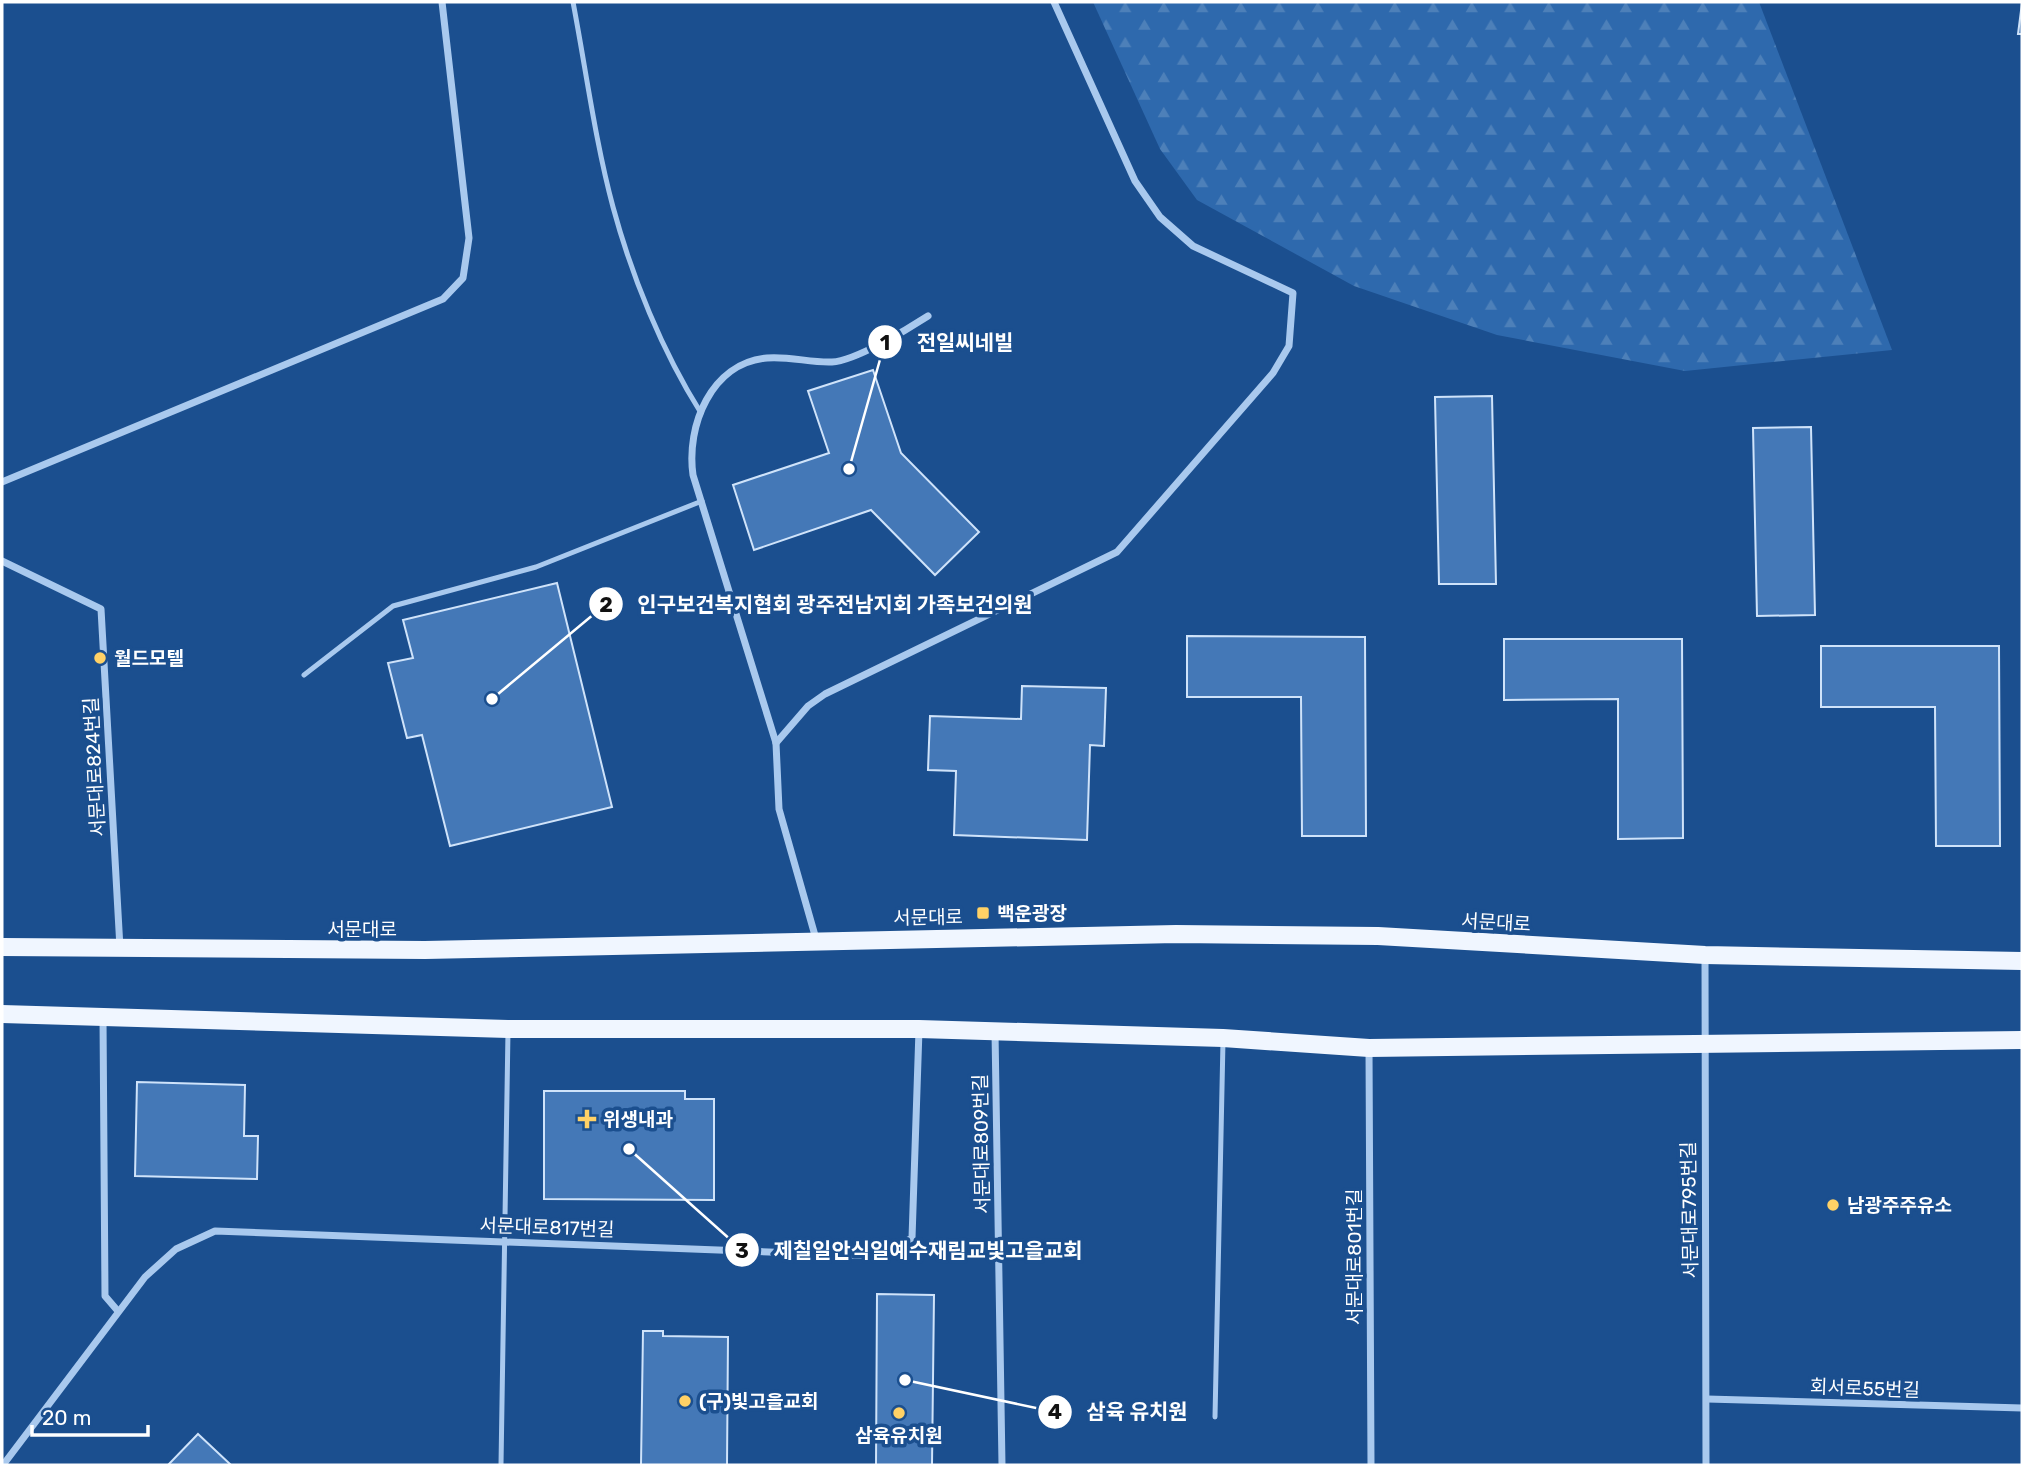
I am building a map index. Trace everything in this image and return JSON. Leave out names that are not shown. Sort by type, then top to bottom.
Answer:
[{"type":"main road","name":"서문대로","points":[[2,947],[425,950],[816,939],[1176,934],[1378,936],[1705,955],[2022,961]]},
{"type":"main road","points":[[2,1014],[508,1029],[919,1029],[1223,1038],[1369,1048],[2022,1040]]},
{"type":"street","points":[[2,482],[443,299],[463,278],[468,238],[442,2]]},
{"type":"street","points":[[776,743],[808,706],[825,694],[1118,552],[1273,373],[1289,346],[1293,293],[1193,246],[1160,217],[1135,181],[1054,2]]},
{"type":"street","points":[[816,939],[779,809],[776,743],[702,501],[690,452],[693,431],[715,386],[728,372],[745,363],[767,358],[834,362],[902,334],[928,316]]},
{"type":"street","name":"서문대로824번길","points":[[2,561],[101,609],[120,948]]},
{"type":"street","name":"서문대로795번길","points":[[1705,955],[1703,1045],[1706,1465]]},
{"type":"street","points":[[3,1465],[117,1310],[104,1296],[103,1017]]},
{"type":"street","name":"서문대로817번길","points":[[117,1310],[145,1277],[176,1249],[215,1231],[877,1256],[912,1238],[919,1029]]},
{"type":"street","name":"서문대로809번길","points":[[995,1031],[1002,1465]]},
{"type":"street","name":"서문대로801번길","points":[[1369,1048],[1371,1465]]},
{"type":"street","name":"회서로55번길","points":[[1707,1399],[2022,1408]]},
{"type":"lane","points":[[573,2],[607,185],[632,264],[669,354],[701,413]]},
{"type":"lane","points":[[304,675],[393,606],[536,567],[702,501]]},
{"type":"lane","points":[[501,1465],[508,1029]]},
{"type":"lane","points":[[1215,1417],[1223,1038]]},
{"type":"green space","points":[[1093,2],[1759,2],[1892,350],[1685,371],[1497,335],[1354,286],[1197,200],[1160,149]]},
{"type":"building","points":[[2022,3],[2022,34],[2018,34]]},
{"type":"building","points":[[873,370],[901,453],[979,532],[935,575],[871,510],[754,550],[733,485],[829,453],[808,391]]},
{"type":"building","points":[[1492,396],[1496,584],[1439,584],[1435,397]]},
{"type":"building","points":[[1811,427],[1815,615],[1757,616],[1753,428]]},
{"type":"building","points":[[557,583],[612,807],[450,846],[422,735],[407,738],[388,663],[413,658],[403,620]]},
{"type":"building","points":[[1187,636],[1365,637],[1366,836],[1302,836],[1301,697],[1187,697]]},
{"type":"building","points":[[1504,639],[1682,639],[1683,838],[1618,839],[1618,699],[1504,700]]},
{"type":"building","points":[[1821,646],[1999,646],[2000,846],[1936,846],[1935,707],[1821,707]]},
{"type":"building","points":[[1022,686],[1106,688],[1104,746],[1090,745],[1087,840],[954,835],[956,771],[928,770],[930,716],[1021,719]]},
{"type":"building","points":[[137,1082],[245,1085],[244,1136],[258,1136],[257,1179],[135,1176]]},
{"type":"building","points":[[544,1091],[685,1091],[685,1099],[714,1099],[714,1200],[544,1199]]},
{"type":"building","points":[[877,1294],[934,1295],[932,1465],[876,1465]]},
{"type":"building","name":"(구)빛고을교회","points":[[643,1331],[663,1331],[663,1336],[728,1337],[727,1465],[641,1465]]},
{"type":"building","points":[[198,1434],[231,1465],[168,1465]]},
{"type":"place","name":"전일씨네빌","points":[[849,469]]},
{"type":"place","name":"월드모텔","points":[[100,658]]},
{"type":"place","name":"인구보건복지협회 광주전남지회 가족보건의원","points":[[492,699]]},
{"type":"place","name":"백운광장","points":[[983,913]]},
{"type":"place","name":"위생내과","points":[[587,1119]]},
{"type":"place","name":"제칠일안식일예수재림교빛고을교회","points":[[629,1149]]},
{"type":"place","name":"남광주주유소","points":[[1833,1205]]},
{"type":"place","name":"삼육 유치원","points":[[905,1380]]},
{"type":"place","name":"(구)빛고을교회","points":[[685,1401]]},
{"type":"place","name":"삼육유치원","points":[[899,1413]]}]
